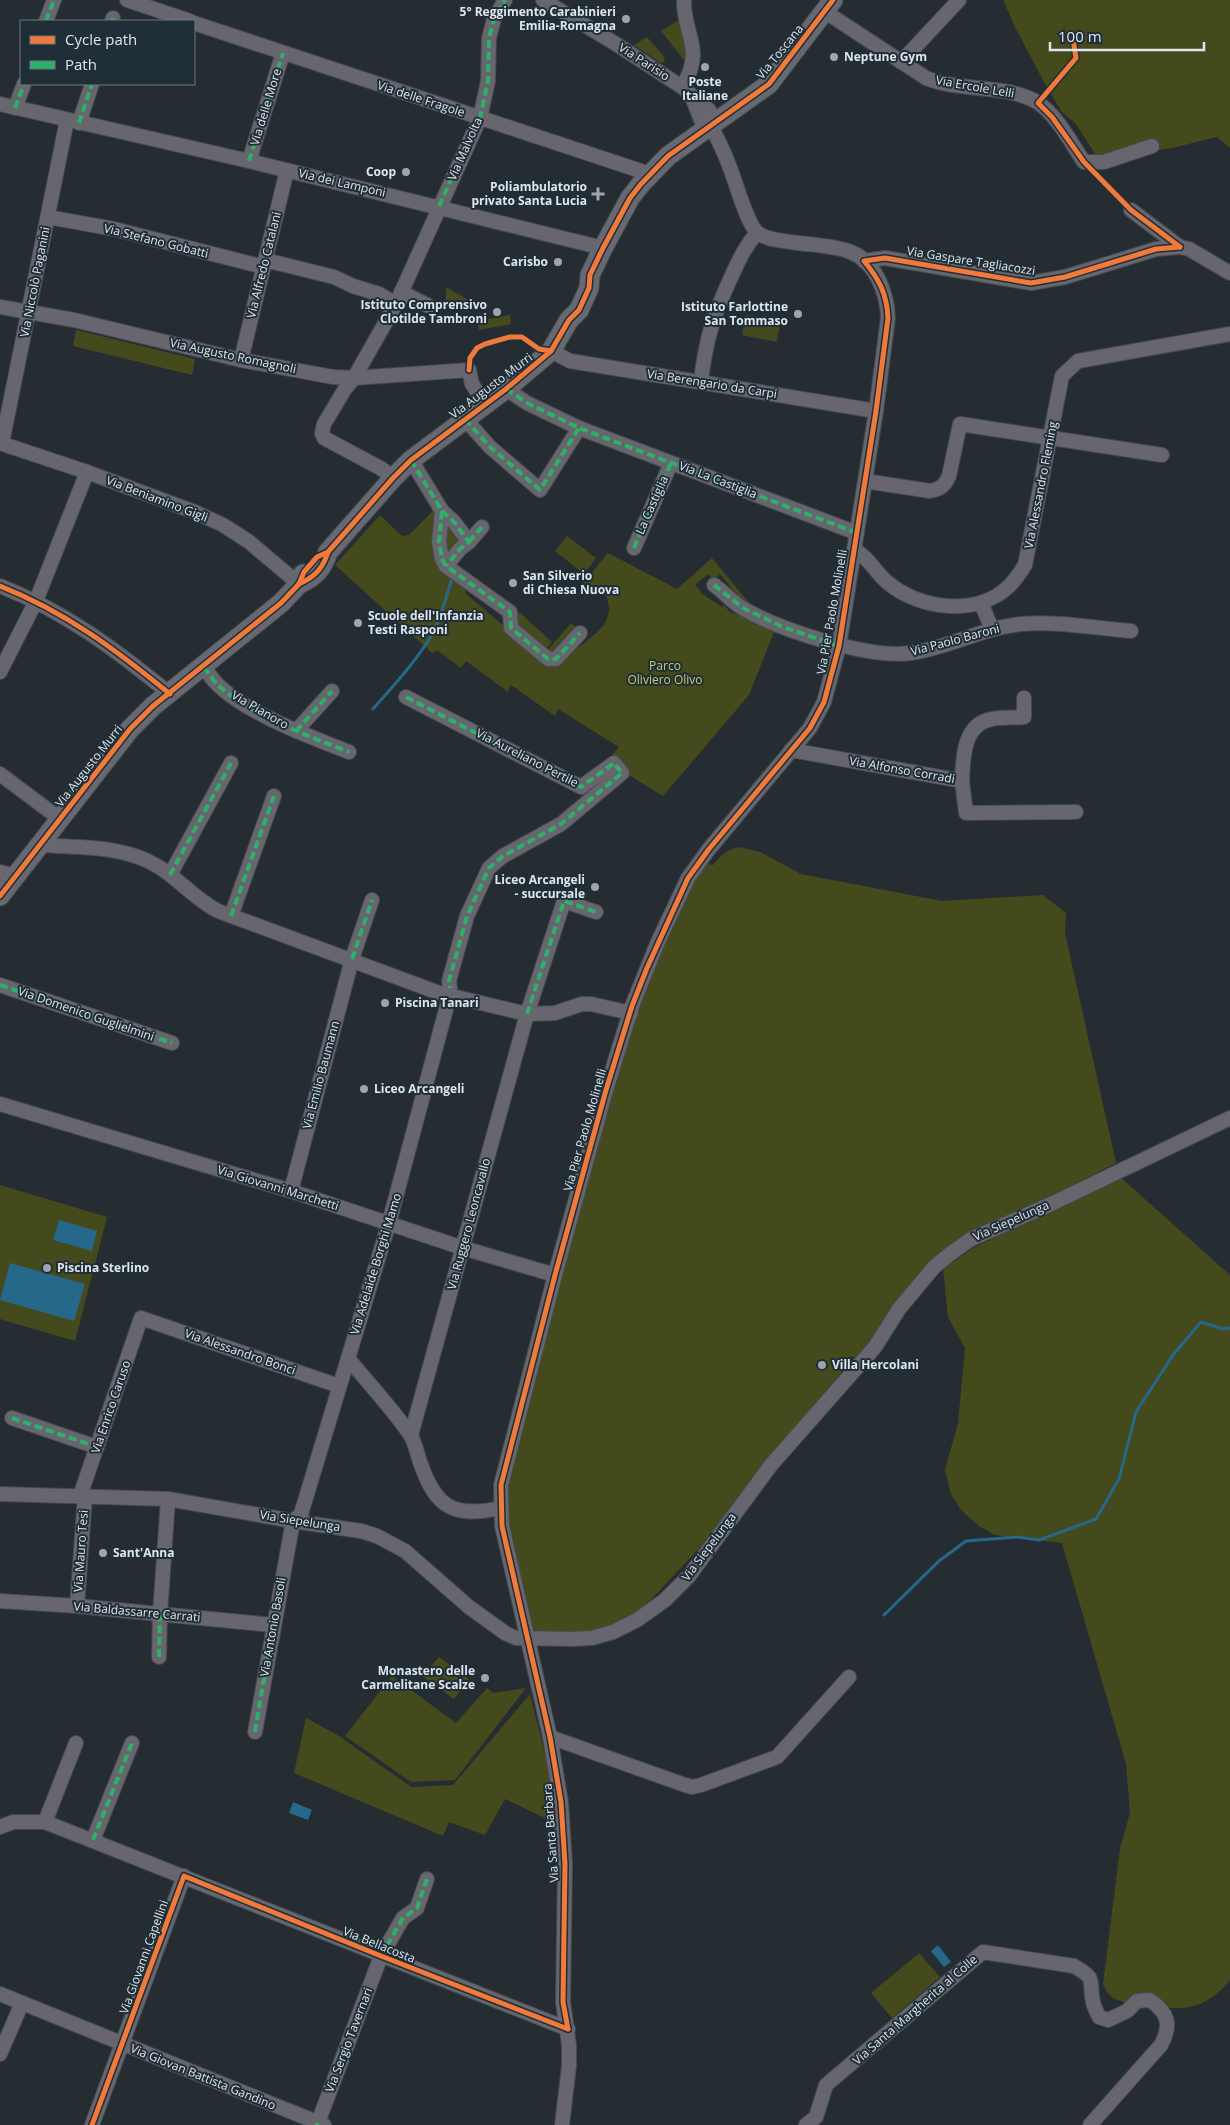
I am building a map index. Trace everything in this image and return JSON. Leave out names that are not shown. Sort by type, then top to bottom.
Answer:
[{"type":"main road","name":"Via Toscana","points":[[711,126],[769,84],[829,6]]},
{"type":"main road","name":"Via Augusto Murri","points":[[0,896],[8,874],[41,845],[130,728],[149,710],[260,621],[299,584],[312,578],[324,564],[328,552],[392,478],[411,460],[506,389],[551,351],[569,320],[579,310],[589,288],[590,275],[630,198],[668,156],[711,126]]},
{"type":"street","points":[[46,20],[54,0]]},
{"type":"street","points":[[127,0],[187,20]]},
{"type":"street","name":"Via Malvolta","points":[[392,478],[386,471],[324,438],[322,433],[324,424],[354,378],[398,298],[480,118],[488,81],[489,38],[494,19],[504,0]]},
{"type":"street","name":"Via Parisio","points":[[542,0],[616,44],[687,91],[709,110],[712,117],[711,126]]},
{"type":"street","points":[[684,0],[694,54],[686,80],[687,91]]},
{"type":"street","points":[[901,62],[959,0]]},
{"type":"street","name":"Via Ercole Lelli","points":[[829,6],[901,62],[926,78],[940,84],[1012,93],[1038,103],[1052,117],[1084,162],[1104,162],[1152,146]]},
{"type":"street","name":"Via delle Fragole","points":[[195,23],[650,174]]},
{"type":"street","name":"Via delle More","points":[[249,161],[283,53]]},
{"type":"street","points":[[15,108],[24,85]]},
{"type":"street","points":[[73,121],[91,85]]},
{"type":"street","name":"Via dei Lamponi","points":[[0,104],[439,206],[603,248]]},
{"type":"street","name":"Via Niccolò Paganini","points":[[1,443],[48,217],[73,121]]},
{"type":"street","points":[[711,126],[730,166],[750,224],[757,233],[776,240],[851,252],[864,261]]},
{"type":"street","name":"Via Alfredo Catalani","points":[[241,360],[287,170]]},
{"type":"street","points":[[1130,210],[1180,247]]},
{"type":"street","name":"Via Stefano Gobatti","points":[[48,217],[114,229],[265,264],[334,277],[354,286],[398,298]]},
{"type":"street","points":[[701,381],[706,344],[714,315],[742,253],[757,233]]},
{"type":"street","name":"Via Gaspare Tagliacozzi","points":[[864,261],[885,258],[1030,283],[1065,277],[1156,249],[1180,247],[1189,249],[1230,273]]},
{"type":"street","name":"Via Pier Paolo Molinelli","points":[[527,1639],[507,1556],[502,1526],[501,1485],[555,1274],[606,1090],[630,1013],[657,944],[688,878],[709,849],[810,728],[824,702],[839,646],[876,411],[888,318],[883,289],[876,275],[864,261]]},
{"type":"street","points":[[398,298],[429,306]]},
{"type":"street","name":"Via Augusto Romagnoli","points":[[0,307],[241,360],[333,377],[354,378],[469,370]]},
{"type":"street","name":"Via Alessandro Fleming","points":[[854,550],[863,554],[887,582],[916,600],[959,606],[981,603],[1007,588],[1025,565],[1062,376],[1078,361],[1230,334]]},
{"type":"street","name":"Via Berengario da Carpi","points":[[551,351],[570,362],[701,381],[876,411]]},
{"type":"street","name":"Via Augusto Murri","points":[[469,370],[472,384],[485,404]]},
{"type":"street","name":"Via La Castiglia","points":[[506,389],[527,403],[579,428],[857,533]]},
{"type":"street","points":[[465,419],[490,447],[540,490],[579,428]]},
{"type":"street","points":[[865,481],[930,491],[938,490],[946,484],[949,476],[960,424],[1162,455]]},
{"type":"street","name":"Via Beniamino Gigli","points":[[1,443],[171,502],[223,525],[248,541],[299,584]]},
{"type":"street","points":[[411,460],[442,511],[454,522],[469,542]]},
{"type":"street","name":"La Castiglia","points":[[634,548],[671,463]]},
{"type":"street","points":[[0,672],[36,601],[87,472]]},
{"type":"street","points":[[442,511],[439,542],[442,559],[446,566],[510,612],[511,628],[548,659],[556,660],[580,633]]},
{"type":"street","points":[[446,566],[482,527]]},
{"type":"street","name":"Via Pier Paolo Molinelli","points":[[714,585],[743,608],[783,627],[839,646]]},
{"type":"street","points":[[0,586],[36,601],[95,636],[170,694]]},
{"type":"street","points":[[981,603],[992,629]]},
{"type":"street","name":"Via Paolo Baroni","points":[[839,646],[908,654],[924,651],[992,629],[1042,624],[1131,631]]},
{"type":"street","name":"Via Pianoro","points":[[204,667],[218,686],[245,704],[296,731],[349,752]]},
{"type":"street","name":"Via Pianoro","points":[[296,731],[332,692]]},
{"type":"street","name":"Via Aureliano Pertile","points":[[406,697],[580,787],[614,763],[622,773],[561,824],[503,856],[489,868],[467,916],[450,981],[449,995]]},
{"type":"street","points":[[962,781],[964,747],[974,729],[990,719],[1024,717],[1024,698]]},
{"type":"street","name":"Via Alfonso Corradi","points":[[791,750],[962,781],[966,814],[1076,812]]},
{"type":"street","points":[[170,875],[231,762]]},
{"type":"street","points":[[0,774],[60,820]]},
{"type":"street","points":[[231,916],[274,796]]},
{"type":"street","points":[[41,845],[126,852],[158,867],[203,903],[231,916],[449,995],[527,1014],[555,1013],[582,1004],[591,1004],[630,1013]]},
{"type":"street","name":"Via Emilio Baumann","points":[[291,1191],[352,959],[372,900]]},
{"type":"street","name":"Via Ruggero Leoncavallo","points":[[411,1435],[527,1014],[564,901],[596,912]]},
{"type":"street","name":"Via Domenico Guglielmini","points":[[0,985],[172,1043]]},
{"type":"street","name":"Via Adelaide Borghi Mamo","points":[[293,1521],[301,1514],[390,1223],[449,995]]},
{"type":"street","name":"Via Giovanni Marchetti","points":[[0,1104],[291,1191],[463,1248],[555,1274]]},
{"type":"street","name":"Via Siepelunga","points":[[0,1494],[168,1499],[361,1531],[377,1536],[409,1554],[469,1607],[499,1629],[516,1638],[592,1638],[613,1632],[637,1620],[665,1600],[689,1576],[771,1465],[875,1347],[898,1309],[934,1268],[950,1254],[971,1239],[1049,1205],[1230,1118]]},
{"type":"street","name":"Via Alessandro Bonci","points":[[141,1318],[340,1386]]},
{"type":"street","name":"Via Enrico Caruso","points":[[83,1496],[97,1448],[141,1318]]},
{"type":"street","points":[[348,1358],[411,1435],[427,1482],[438,1498],[455,1509],[476,1513],[501,1508]]},
{"type":"street","points":[[12,1418],[97,1448]]},
{"type":"street","name":"Via Mauro Tesi","points":[[77,1606],[83,1496]]},
{"type":"street","points":[[159,1657],[168,1499]]},
{"type":"street","name":"Via Antonio Basoli","points":[[255,1732],[293,1521]]},
{"type":"street","name":"Via Baldassarre Carrati","points":[[0,1601],[77,1606],[273,1625]]},
{"type":"street","name":"Via Santa Barbara","points":[[527,1639],[557,1772],[564,1831],[563,2002],[568,2029],[570,2066],[562,2125]]},
{"type":"street","points":[[550,1738],[685,1785],[701,1785],[777,1757],[849,1677]]},
{"type":"street","points":[[45,1822],[76,1743]]},
{"type":"street","points":[[93,1840],[132,1743]]},
{"type":"street","name":"Via Bellacosta","points":[[0,1827],[13,1822],[45,1822],[568,2029]]},
{"type":"street","name":"Via Giovanni Capellini","points":[[92,2125],[184,1876]]},
{"type":"street","name":"Via Bellacosta","points":[[381,1956],[403,1918],[417,1908],[427,1879]]},
{"type":"street","name":"Via Santa Margherita al Colle","points":[[806,2125],[816,2117],[826,2085],[983,1952],[1074,1966],[1086,1974],[1092,1981],[1093,2002],[1099,2017],[1108,2020],[1127,2010],[1137,2001],[1150,2000],[1162,2009],[1167,2019],[1167,2034],[1161,2045],[1090,2125]]},
{"type":"street","name":"Via Sergio Tavernari","points":[[319,2124],[381,1956]]},
{"type":"street","name":"Via Giovan Battista Gandino","points":[[0,1994],[319,2124]]},
{"type":"street","points":[[0,2054],[22,2002]]},
{"type":"green space","points":[[1003,0],[1230,0],[1230,148],[1217,137],[1172,148],[1099,160],[1076,124],[1061,111],[1015,27]]},
{"type":"green space","points":[[681,19],[690,55],[687,60],[684,60],[661,31]]},
{"type":"green space","points":[[647,37],[663,55],[665,62],[661,63],[634,45]]},
{"type":"green space","points":[[446,287],[469,300],[446,305]]},
{"type":"green space","points":[[510,315],[511,324],[479,330],[477,321]]},
{"type":"green space","points":[[746,315],[780,322],[777,342],[742,335]]},
{"type":"green space","points":[[76,330],[195,359],[192,375],[73,346]]},
{"type":"green space","name":"Parco Oliviero Olivo","points":[[437,507],[435,542],[466,587],[465,593],[552,667],[590,639],[605,623],[609,613],[606,596],[598,588],[583,583],[608,553],[677,589],[712,558],[755,610],[746,606],[720,574],[714,580],[708,574],[695,585],[701,593],[722,607],[724,605],[730,612],[753,620],[753,623],[774,632],[749,695],[663,796],[629,775],[624,762],[612,755],[619,747],[558,709],[555,716],[511,685],[508,692],[466,661],[461,668],[437,650],[432,653],[335,565],[380,515],[402,536],[409,535]]},
{"type":"green space","points":[[448,522],[463,540],[445,560],[446,524]]},
{"type":"green space","points":[[567,536],[596,558],[584,574],[555,551]]},
{"type":"green space","points":[[519,612],[552,642],[544,652],[513,626]]},
{"type":"green space","points":[[571,623],[578,629],[554,657],[547,651]]},
{"type":"green space","points":[[739,847],[760,852],[801,874],[942,901],[1043,895],[1066,913],[1065,933],[1116,1163],[1033,1205],[965,1236],[881,1323],[874,1339],[859,1359],[850,1356],[816,1412],[747,1485],[704,1543],[647,1604],[622,1624],[600,1632],[565,1634],[532,1630],[507,1524],[507,1482],[630,1022],[649,966],[692,884],[707,864],[713,865],[724,853]]},
{"type":"green space","points":[[1119,1176],[1230,1275],[1230,1980],[1222,1989],[1206,2001],[1195,2006],[1182,2008],[1161,2008],[1127,2003],[1109,1995],[1103,1984],[1120,1848],[1130,1813],[1126,1764],[1062,1543],[995,1535],[979,1526],[961,1510],[951,1494],[945,1470],[958,1423],[965,1348],[948,1317],[943,1269],[975,1247]]},
{"type":"green space","name":"Piscina Sterlino","points":[[0,1185],[107,1217],[75,1341],[0,1319]]},
{"type":"green space","points":[[439,1657],[469,1679],[454,1699],[422,1676]]},
{"type":"green space","points":[[392,1676],[456,1723],[487,1688],[493,1693],[526,1688],[455,1780],[411,1782],[345,1736]]},
{"type":"green space","points":[[530,1694],[546,1758],[558,1824],[505,1799],[485,1835],[449,1822],[443,1836],[294,1773],[306,1718],[339,1736],[411,1787],[453,1785]]},
{"type":"green space","points":[[919,1953],[940,1977],[892,2018],[871,1993]]},
{"type":"water","points":[[59,1220],[97,1231],[92,1251],[53,1240]]},
{"type":"water","points":[[10,1263],[85,1284],[74,1321],[0,1300]]},
{"type":"water","points":[[293,1802],[312,1810],[308,1820],[289,1813]]},
{"type":"water","points":[[938,1945],[951,1962],[944,1967],[931,1951]]},
{"type":"waterway","points":[[373,709],[425,646],[435,629],[452,578]]},
{"type":"waterway","points":[[884,1615],[939,1561],[966,1541],[1017,1537],[1039,1540],[1096,1519],[1119,1479],[1136,1412],[1173,1355],[1201,1322],[1223,1329],[1230,1328]]},
{"type":"marked path","points":[[46,20],[54,0]]},
{"type":"marked path","points":[[439,206],[480,118],[488,81],[489,38],[494,19],[505,0]]},
{"type":"marked path","points":[[249,161],[283,53]]},
{"type":"marked path","points":[[15,108],[24,85]]},
{"type":"marked path","points":[[79,123],[92,85]]},
{"type":"marked path","points":[[506,389],[527,403],[579,428],[857,533]]},
{"type":"marked path","points":[[465,419],[490,447],[540,490],[579,428]]},
{"type":"marked path","points":[[411,460],[442,511],[439,542],[442,559],[446,566],[510,612],[511,628],[548,659],[556,659],[580,633]]},
{"type":"marked path","points":[[634,548],[671,463]]},
{"type":"marked path","points":[[442,511],[454,522],[469,542],[460,549],[446,566]]},
{"type":"marked path","points":[[469,542],[482,527]]},
{"type":"marked path","points":[[714,585],[743,608],[783,627],[839,646]]},
{"type":"marked path","points":[[204,667],[218,685],[246,706],[280,724],[349,752]]},
{"type":"marked path","points":[[296,731],[332,691]]},
{"type":"marked path","points":[[406,697],[581,787],[614,763],[622,773],[561,824],[503,856],[489,868],[467,916],[449,981],[450,988]]},
{"type":"marked path","points":[[170,875],[231,763]]},
{"type":"marked path","points":[[231,916],[274,796]]},
{"type":"marked path","points":[[352,959],[372,900]]},
{"type":"marked path","points":[[527,1014],[564,901],[596,912]]},
{"type":"marked path","points":[[0,985],[172,1043]]},
{"type":"marked path","points":[[12,1418],[97,1447]]},
{"type":"marked path","points":[[159,1657],[160,1614]]},
{"type":"marked path","points":[[255,1732],[273,1625]]},
{"type":"marked path","points":[[93,1840],[132,1743]]},
{"type":"marked path","points":[[381,1956],[403,1918],[417,1908],[427,1879]]},
{"type":"cycle path","points":[[299,584],[318,571],[324,563],[328,552],[411,460],[506,389],[551,351],[569,320],[579,310],[589,288],[590,275],[603,248],[630,198],[641,184],[668,156],[769,84],[833,0]]},
{"type":"cycle path","points":[[1073,39],[1076,58],[1038,103],[1052,117],[1084,162],[1131,210],[1180,247]]},
{"type":"cycle path","points":[[568,2029],[563,2002],[565,1864],[561,1802],[550,1737],[502,1526],[501,1485],[555,1275],[606,1090],[632,1006],[647,968],[688,878],[709,849],[810,728],[824,702],[839,646],[876,411],[888,318],[884,294],[874,274],[864,261],[885,258],[1031,283],[1065,277],[1156,249],[1180,247]]},
{"type":"cycle path","points":[[469,370],[470,358],[477,348],[510,337],[522,337],[539,349],[551,351]]},
{"type":"cycle path","points":[[0,896],[130,729],[153,706],[281,603],[299,584],[304,572],[317,557],[328,552]]},
{"type":"cycle path","points":[[0,586],[47,608],[90,633],[170,694]]},
{"type":"cycle path","points":[[92,2125],[184,1876],[568,2029]]},
{"type":"place","name":"5° Reggimento Carabinieri Emilia-Romagna","points":[[626,19]]},
{"type":"place","name":"Neptune Gym","points":[[834,57]]},
{"type":"place","name":"Poste Italiane","points":[[705,67]]},
{"type":"place","name":"Coop","points":[[406,172]]},
{"type":"place","name":"Poliambulatorio privato Santa Lucia","points":[[598,194]]},
{"type":"place","name":"Carisbo","points":[[558,262]]},
{"type":"place","name":"Istituto Comprensivo Clotilde Tambroni","points":[[497,312]]},
{"type":"place","name":"Istituto Farlottine San Tommaso","points":[[798,314]]},
{"type":"place","name":"San Silverio di Chiesa Nuova","points":[[513,583]]},
{"type":"place","name":"Scuole dell'Infanzia Testi Rasponi","points":[[358,623]]},
{"type":"place","name":"Liceo Arcangeli - succursale","points":[[595,887]]},
{"type":"place","name":"Piscina Tanari","points":[[385,1003]]},
{"type":"place","name":"Liceo Arcangeli","points":[[364,1089]]},
{"type":"place","name":"Piscina Sterlino","points":[[47,1268]]},
{"type":"place","name":"Villa Hercolani","points":[[822,1365]]},
{"type":"place","name":"Sant'Anna","points":[[103,1553]]},
{"type":"place","name":"Monastero delle Carmelitane Scalze","points":[[485,1678]]}]
